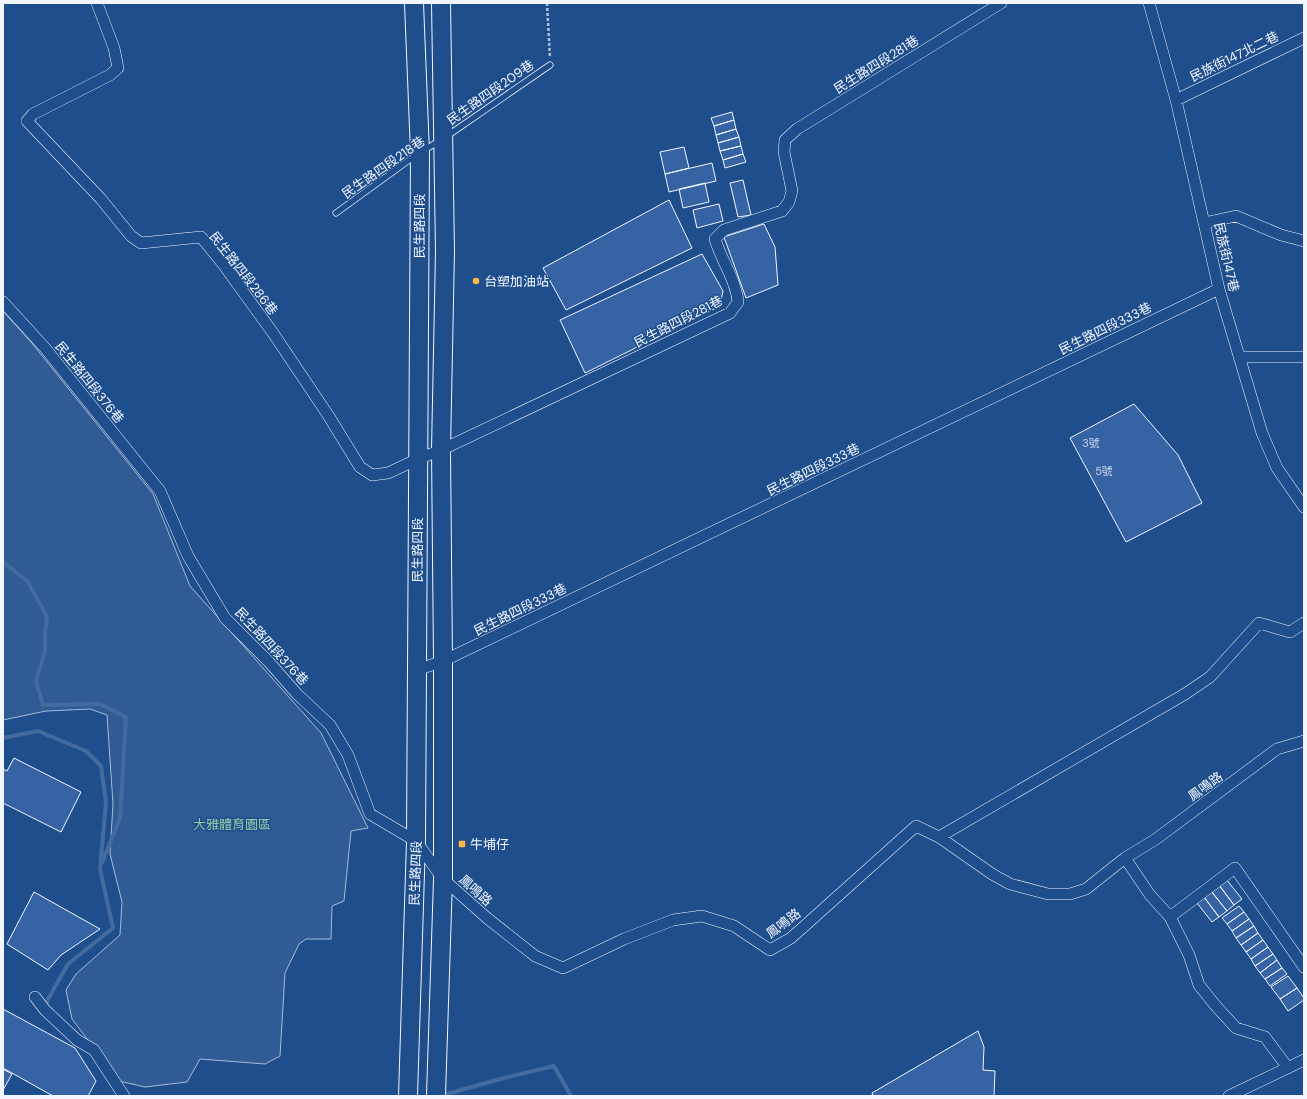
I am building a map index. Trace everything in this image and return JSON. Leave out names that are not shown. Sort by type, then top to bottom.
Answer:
[{"type":"main road","name":"民生路四段","points":[[408,1096],[416,840],[420,153],[414,3]]},
{"type":"main road","name":"民生路四段","points":[[436,1096],[443,879],[441,450],[445,251],[441,3]]},
{"type":"street","name":"民生路四段286巷","points":[[97,3],[114,48],[118,68],[110,75],[33,114],[27,121],[101,199],[131,236],[142,243],[201,237],[223,264],[273,333],[328,415],[360,467],[372,475],[388,474],[418,459],[441,450]]},
{"type":"street","name":"民生路四段281巷","points":[[441,450],[730,313],[738,302],[737,292],[715,240],[724,230],[782,211],[788,202],[792,191],[784,152],[785,140],[797,129],[1001,3]]},
{"type":"street","name":"民族街147巷","points":[[1149,3],[1176,100],[1219,289],[1262,433],[1277,468],[1304,507]]},
{"type":"street","name":"民族街147北二巷","points":[[1176,100],[1304,38]]},
{"type":"street","points":[[1204,223],[1236,216],[1281,235],[1304,241]]},
{"type":"street","name":"民生路四段333巷","points":[[417,670],[443,661],[1219,289]]},
{"type":"street","name":"民生路四段376巷","points":[[3,302],[50,355],[160,491],[188,556],[225,618],[269,662],[297,694],[330,725],[348,755],[370,814],[416,840]]},
{"type":"street","points":[[1239,357],[1304,357]]},
{"type":"street","points":[[938,837],[1185,694],[1210,677],[1259,623],[1290,632],[1304,622]]},
{"type":"street","name":"鳳鳴路","points":[[416,840],[443,879],[487,918],[535,956],[563,968],[624,939],[673,920],[702,916],[734,926],[770,950],[791,938],[916,826],[938,837],[992,874],[1010,884],[1048,894],[1070,894],[1086,888],[1124,858],[1156,839],[1277,749],[1304,742]]},
{"type":"street","points":[[1124,858],[1150,895],[1170,917],[1189,954],[1199,986],[1236,1028],[1265,1037],[1288,1068]]},
{"type":"street","points":[[1170,917],[1235,868],[1304,967]]},
{"type":"street","points":[[36,997],[45,1010],[77,1040],[94,1050],[124,1096]]},
{"type":"street","points":[[1229,1096],[1304,1060]]},
{"type":"lane","name":"民生路四段209巷","points":[[443,138],[550,65]]},
{"type":"lane","name":"民生路四段218巷","points":[[336,213],[443,138]]},
{"type":"path","points":[[547,3],[550,65]]},
{"type":"shaded area","name":"大雅體育園區","points":[[3,311],[31,342],[153,494],[190,586],[321,733],[368,828],[351,831],[344,901],[332,906],[331,939],[306,939],[299,944],[285,973],[280,1056],[265,1064],[200,1059],[187,1082],[145,1087],[119,1081],[72,1019],[66,990],[76,974],[120,935],[122,902],[110,854],[113,804],[107,715],[90,709],[46,711],[3,720]]},
{"type":"building","points":[[732,112],[734,120],[714,126],[711,118]]},
{"type":"building","points":[[734,120],[736,129],[716,135],[714,126]]},
{"type":"building","points":[[736,129],[739,137],[718,143],[716,135]]},
{"type":"building","points":[[739,137],[741,146],[720,151],[718,143]]},
{"type":"building","points":[[741,146],[743,154],[723,160],[720,151]]},
{"type":"building","points":[[684,147],[689,168],[665,174],[660,152]]},
{"type":"building","points":[[743,154],[746,162],[725,168],[723,160]]},
{"type":"building","points":[[712,163],[716,181],[669,192],[665,174]]},
{"type":"building","points":[[743,180],[751,215],[738,217],[730,183]]},
{"type":"building","points":[[705,183],[709,202],[683,208],[679,189]]},
{"type":"building","points":[[669,200],[692,248],[566,310],[543,268]]},
{"type":"building","points":[[719,204],[723,221],[697,228],[693,210]]},
{"type":"building","points":[[764,224],[775,247],[778,285],[746,298],[724,237]]},
{"type":"building","points":[[702,254],[723,291],[720,306],[585,373],[560,320]]},
{"type":"building","points":[[1134,404],[1178,455],[1202,503],[1126,542],[1070,438]]},
{"type":"building","points":[[14,758],[81,792],[61,832],[3,803],[3,769],[7,771]]},
{"type":"building","points":[[1226,879],[1242,899],[1234,905],[1219,885]]},
{"type":"building","points":[[1219,885],[1234,905],[1227,911],[1211,891]]},
{"type":"building","points":[[1211,891],[1227,911],[1219,917],[1204,897]]},
{"type":"building","points":[[34,892],[100,929],[61,955],[48,970],[7,944]]},
{"type":"building","points":[[1204,897],[1219,917],[1212,922],[1197,903]]},
{"type":"building","points":[[1239,906],[1244,912],[1227,924],[1222,918]]},
{"type":"building","points":[[1244,912],[1249,919],[1232,931],[1227,924]]},
{"type":"building","points":[[1249,919],[1254,926],[1236,938],[1232,931]]},
{"type":"building","points":[[1254,926],[1258,933],[1241,945],[1236,938]]},
{"type":"building","points":[[1258,933],[1263,940],[1246,952],[1241,945]]},
{"type":"building","points":[[1263,940],[1268,947],[1251,959],[1246,952]]},
{"type":"building","points":[[1268,947],[1273,954],[1255,966],[1251,959]]},
{"type":"building","points":[[1273,954],[1277,960],[1260,973],[1255,966]]},
{"type":"building","points":[[1277,960],[1282,968],[1265,979],[1260,973]]},
{"type":"building","points":[[1282,968],[1287,974],[1270,986],[1265,979]]},
{"type":"building","points":[[1288,976],[1297,988],[1280,999],[1271,987]]},
{"type":"building","points":[[1297,988],[1304,1000],[1288,1011],[1280,999]]},
{"type":"building","points":[[3,1009],[75,1048],[96,1081],[88,1096],[53,1096],[3,1068]]},
{"type":"building","points":[[978,1031],[984,1047],[983,1070],[995,1071],[994,1096],[873,1096],[872,1093]]},
{"type":"building","points":[[3,1069],[12,1074],[3,1090]]},
{"type":"waterway","points":[[3,562],[27,581],[47,616],[45,651],[36,681],[43,705],[100,704],[126,717],[120,818],[102,863]]},
{"type":"waterway","points":[[3,738],[38,731],[86,751],[101,766],[106,802],[100,869],[113,928],[68,964],[47,1001],[47,1009]]},
{"type":"waterway","points":[[443,1095],[554,1066],[571,1096]]},
{"type":"place","name":"台塑加油站","points":[[476,281]]},
{"type":"place","name":"牛埔仔","points":[[462,844]]}]
